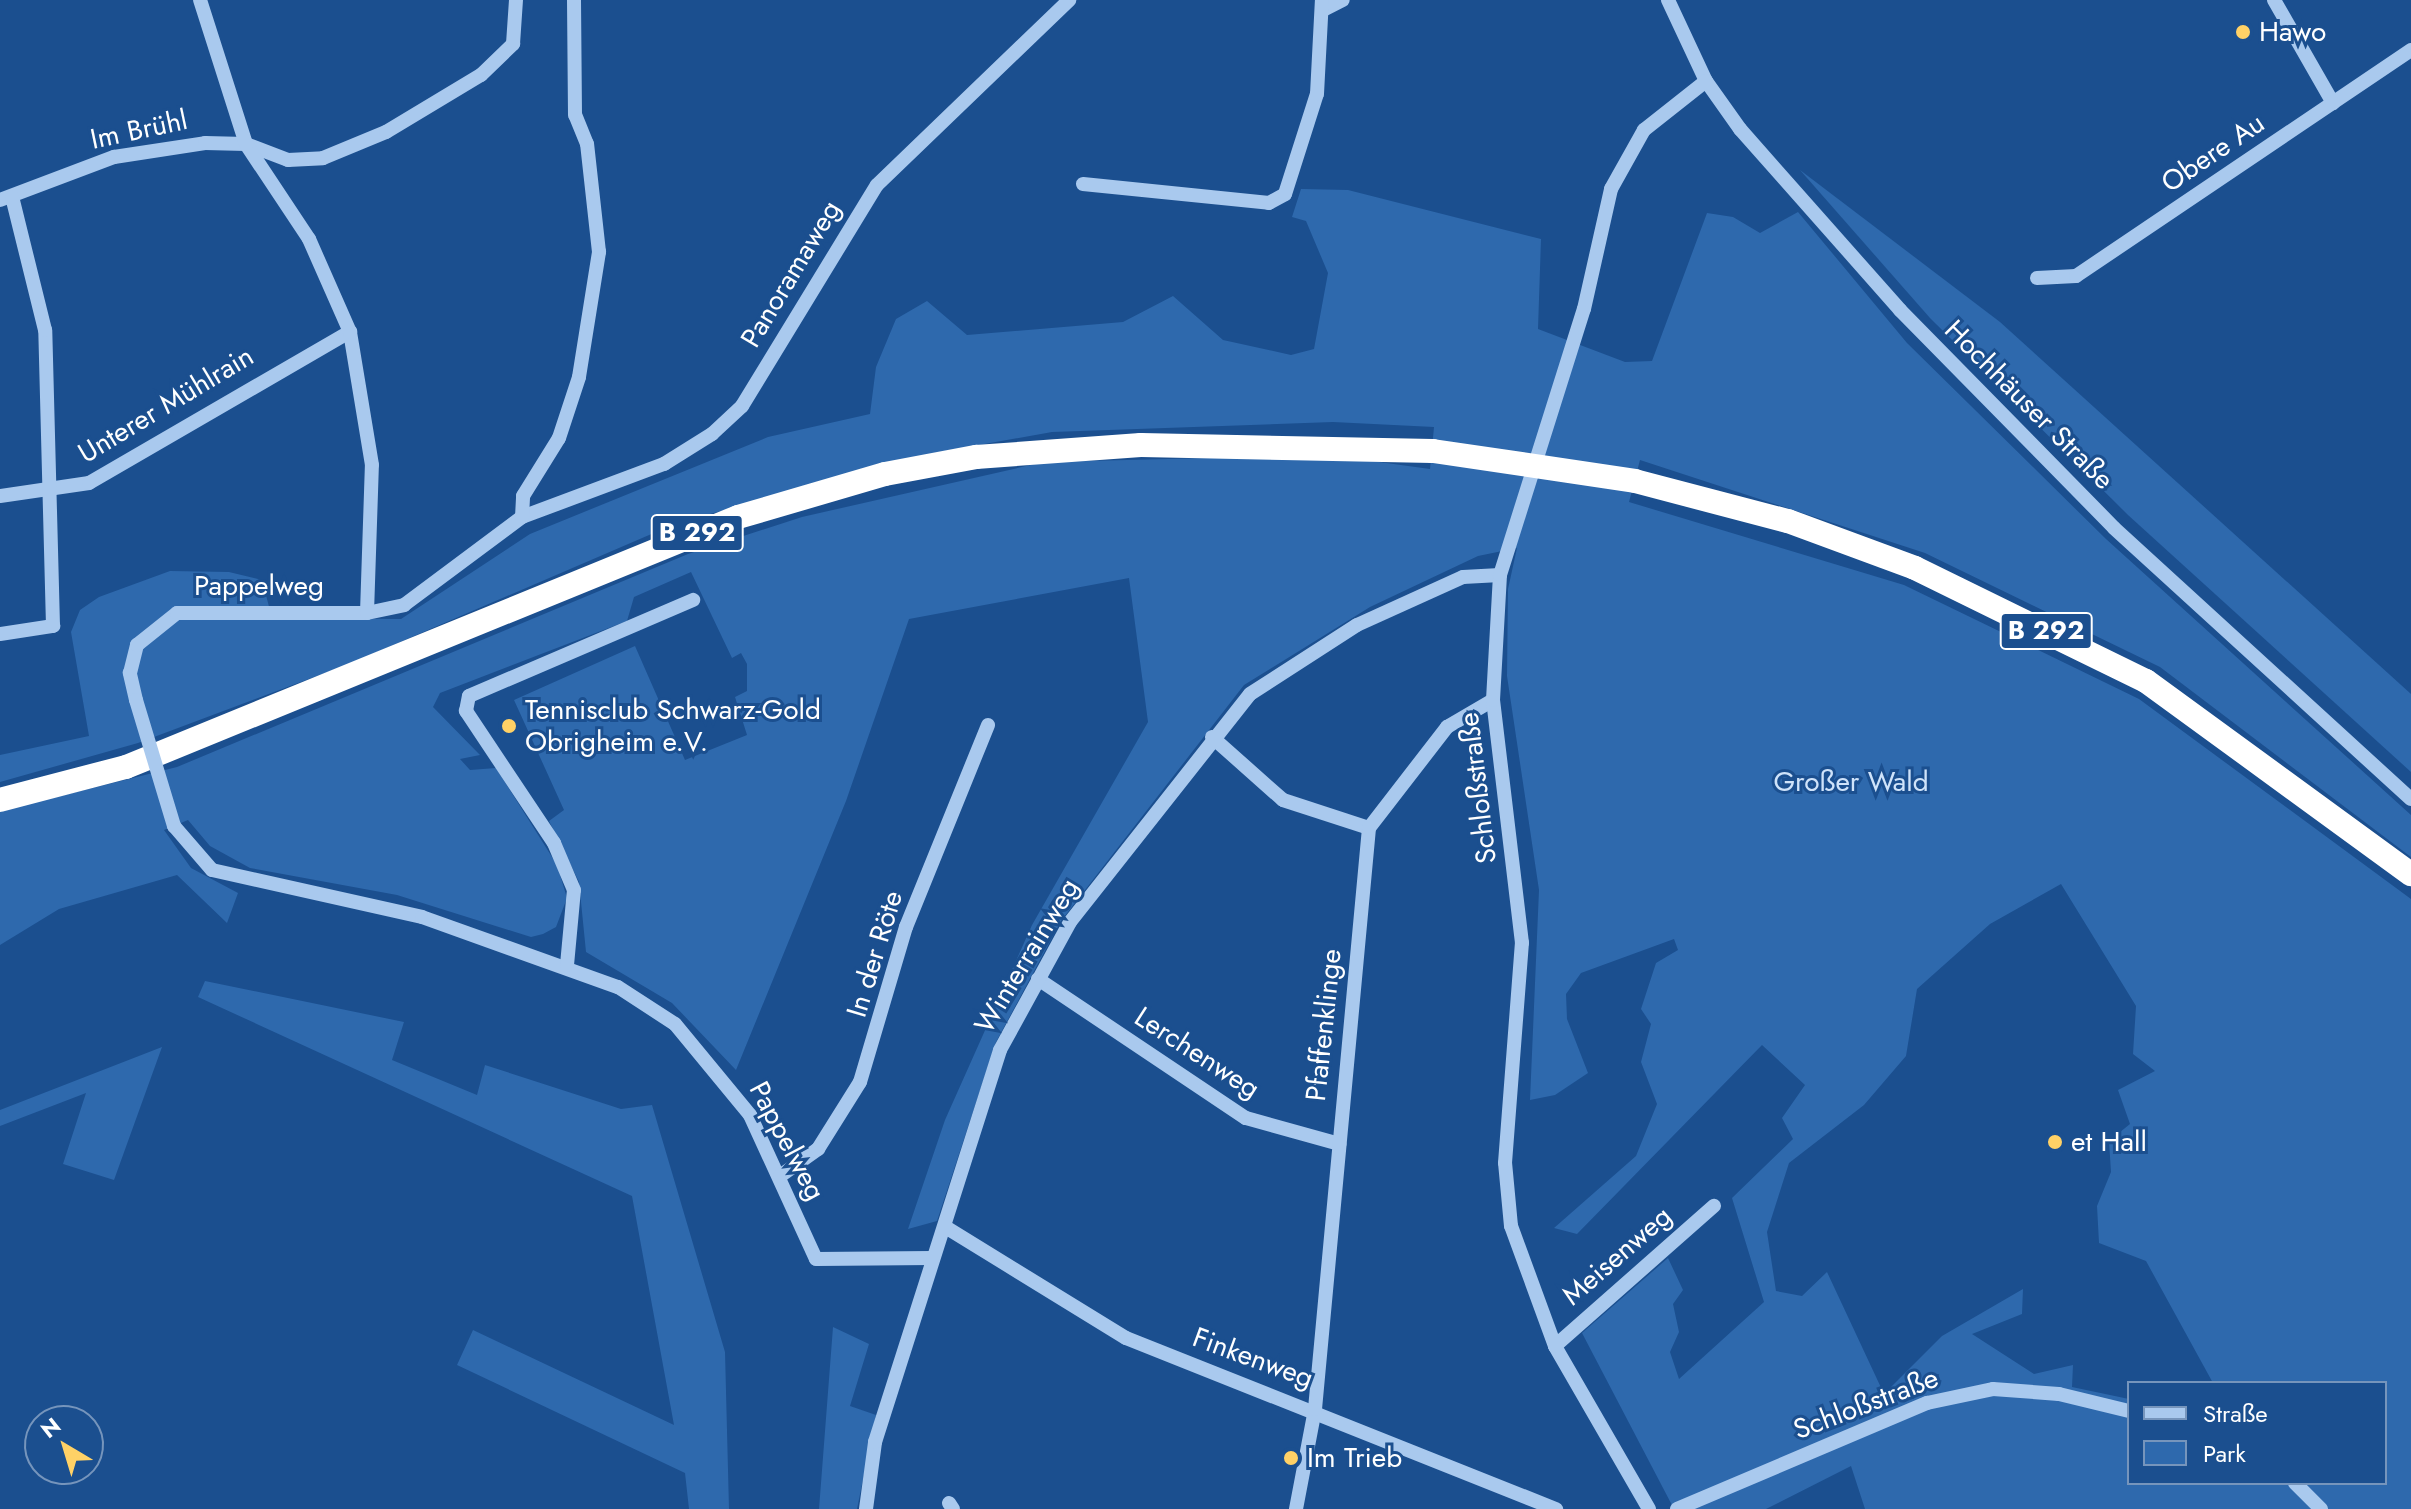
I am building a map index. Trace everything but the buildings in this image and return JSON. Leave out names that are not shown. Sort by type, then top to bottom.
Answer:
[{"type":"highway","name":"B 292","points":[[0,800],[126,767],[738,517],[885,474],[991,455],[1141,445],[1433,451],[1635,481],[1788,521],[1915,568],[2146,681],[2411,874]]},
{"type":"street","points":[[200,0],[246,144],[309,239],[350,332],[372,465],[367,613]]},
{"type":"street","points":[[246,144],[288,160],[311,159],[386,132],[481,75],[513,44],[516,0]]},
{"type":"street","points":[[522,517],[523,496],[559,438],[579,377],[599,252],[574,102],[574,0]]},
{"type":"street","name":"Panoramaweg","points":[[367,613],[404,605],[522,517],[664,464],[712,434],[742,406],[877,185],[1069,0]]},
{"type":"street","points":[[1083,184],[1269,203],[1285,194],[1317,94],[1323,5],[1343,0]]},
{"type":"street","name":"Hochhäuser Straße","points":[[1668,0],[1706,81],[1791,189],[2114,528],[2411,799]]},
{"type":"street","points":[[2274,0],[2333,103]]},
{"type":"street","name":"Obere Au","points":[[2037,278],[2076,276],[2411,50]]},
{"type":"street","name":"Schloßstraße","points":[[1649,1509],[1555,1346],[1511,1226],[1505,1163],[1522,943],[1493,700],[1500,575],[1584,309],[1611,189],[1644,130],[1706,81]]},
{"type":"street","name":"Im Brühl","points":[[6,199],[114,157],[246,144]]},
{"type":"street","points":[[0,634],[53,626],[45,330],[6,199]]},
{"type":"street","name":"Unterer Mühlrain","points":[[0,496],[49,494],[89,483],[350,332]]},
{"type":"street","name":"Winterrainweg","points":[[866,1509],[875,1442],[932,1258],[947,1228],[1000,1050],[1070,922],[1212,737],[1250,694],[1301,656],[1463,577],[1500,575]]},
{"type":"street","points":[[567,965],[574,890],[554,843],[466,711],[469,696],[693,600]]},
{"type":"street","name":"Pappelweg","points":[[367,613],[177,613],[137,645],[130,673],[174,826],[212,870],[422,917],[567,965],[675,1024],[750,1115],[816,1259],[932,1258]]},
{"type":"street","points":[[1212,737],[1283,800],[1369,828],[1447,727],[1493,700]]},
{"type":"street","name":"In der Röte","points":[[780,1176],[818,1149],[860,1082],[906,927],[988,725]]},
{"type":"street","name":"Pfaffenklinge","points":[[1315,1409],[1369,828]]},
{"type":"street","name":"Lerchenweg","points":[[1038,979],[1246,1118],[1339,1144]]},
{"type":"street","name":"Meisenweg","points":[[1555,1346],[1714,1206]]},
{"type":"street","name":"Finkenweg","points":[[947,1228],[1126,1338],[1315,1409],[1556,1509]]},
{"type":"street","name":"Schloßstraße","points":[[1677,1509],[1927,1403],[1993,1389],[2059,1394],[2127,1411]]},
{"type":"street","points":[[1296,1509],[1315,1409]]},
{"type":"street","points":[[2297,1485],[2321,1509]]},
{"type":"green space","points":[[1800,170],[2000,322],[2411,694],[2411,772],[2128,515],[1930,318]]},
{"type":"green space","name":"Großer Wald","points":[[1301,189],[1348,190],[1541,239],[1538,329],[1625,362],[1652,361],[1707,213],[1733,217],[1760,233],[1798,212],[1907,343],[2106,539],[2411,815],[2411,857],[2160,667],[1925,553],[1640,460],[1629,502],[1904,585],[2139,699],[2411,899],[2411,1509],[1865,1509],[1851,1466],[1766,1509],[1674,1509],[1582,1333],[1668,1258],[1683,1290],[1673,1304],[1679,1332],[1670,1352],[1679,1379],[1764,1302],[1732,1198],[1793,1139],[1782,1118],[1805,1085],[1762,1045],[1577,1234],[1554,1228],[1636,1156],[1657,1104],[1641,1062],[1651,1024],[1641,1009],[1656,963],[1678,950],[1674,939],[1581,973],[1566,994],[1567,1019],[1588,1073],[1555,1095],[1530,1100],[1539,890],[1507,676],[1508,589],[1517,548],[1478,556],[1370,607],[1244,685],[1061,921],[996,1042],[937,1221],[908,1229],[945,1120],[1032,925],[1148,722],[1129,578],[909,619],[846,801],[736,1070],[672,1003],[586,952],[579,882],[549,821],[564,810],[514,700],[635,646],[685,760],[747,735],[735,697],[747,691],[747,664],[741,653],[732,658],[691,572],[634,597],[627,621],[440,693],[433,707],[480,755],[460,759],[470,770],[496,768],[557,865],[567,898],[556,927],[531,937],[397,895],[250,868],[210,846],[188,820],[164,830],[191,868],[238,893],[227,923],[177,875],[59,909],[0,945],[0,811],[177,767],[688,554],[802,517],[1044,462],[1328,455],[1430,469],[1434,427],[1333,422],[1052,432],[934,453],[677,523],[349,664],[138,743],[0,782],[0,755],[89,736],[71,632],[80,610],[99,597],[170,571],[229,572],[262,580],[272,618],[401,619],[530,534],[768,437],[870,414],[876,367],[896,319],[927,301],[967,335],[1123,322],[1173,296],[1223,340],[1291,355],[1314,349],[1328,273],[1306,221],[1292,217]],"holes":[[[2061,884],[2136,1006],[2133,1054],[2155,1071],[2118,1090],[2130,1124],[2109,1141],[2111,1172],[2097,1206],[2099,1243],[2146,1261],[2212,1381],[2387,1381],[2387,1485],[2127,1485],[2127,1399],[2072,1387],[2073,1365],[2034,1374],[1972,1334],[2022,1314],[2023,1289],[1942,1336],[1884,1394],[1827,1272],[1802,1296],[1776,1291],[1767,1232],[1789,1163],[1864,1105],[1906,1056],[1917,989],[1990,924]]]},
{"type":"green space","points":[[205,981],[404,1022],[392,1060],[477,1095],[485,1065],[621,1109],[652,1105],[725,1352],[729,1509],[689,1509],[685,1473],[457,1365],[473,1330],[674,1425],[632,1196],[198,997]]},
{"type":"green space","points":[[162,1047],[114,1180],[63,1164],[86,1093],[0,1126],[0,1110]]},
{"type":"green space","points":[[833,1327],[869,1344],[850,1406],[876,1415],[857,1509],[819,1509]]},
{"type":"place","name":"Hawo","points":[[2243,32]]},
{"type":"place","name":"Tennisclub Schwarz-Gold Obrigheim e.V.","points":[[509,726]]},
{"type":"place","name":"et Hall","points":[[2055,1142]]},
{"type":"place","name":"Im Trieb","points":[[1291,1458]]}]
